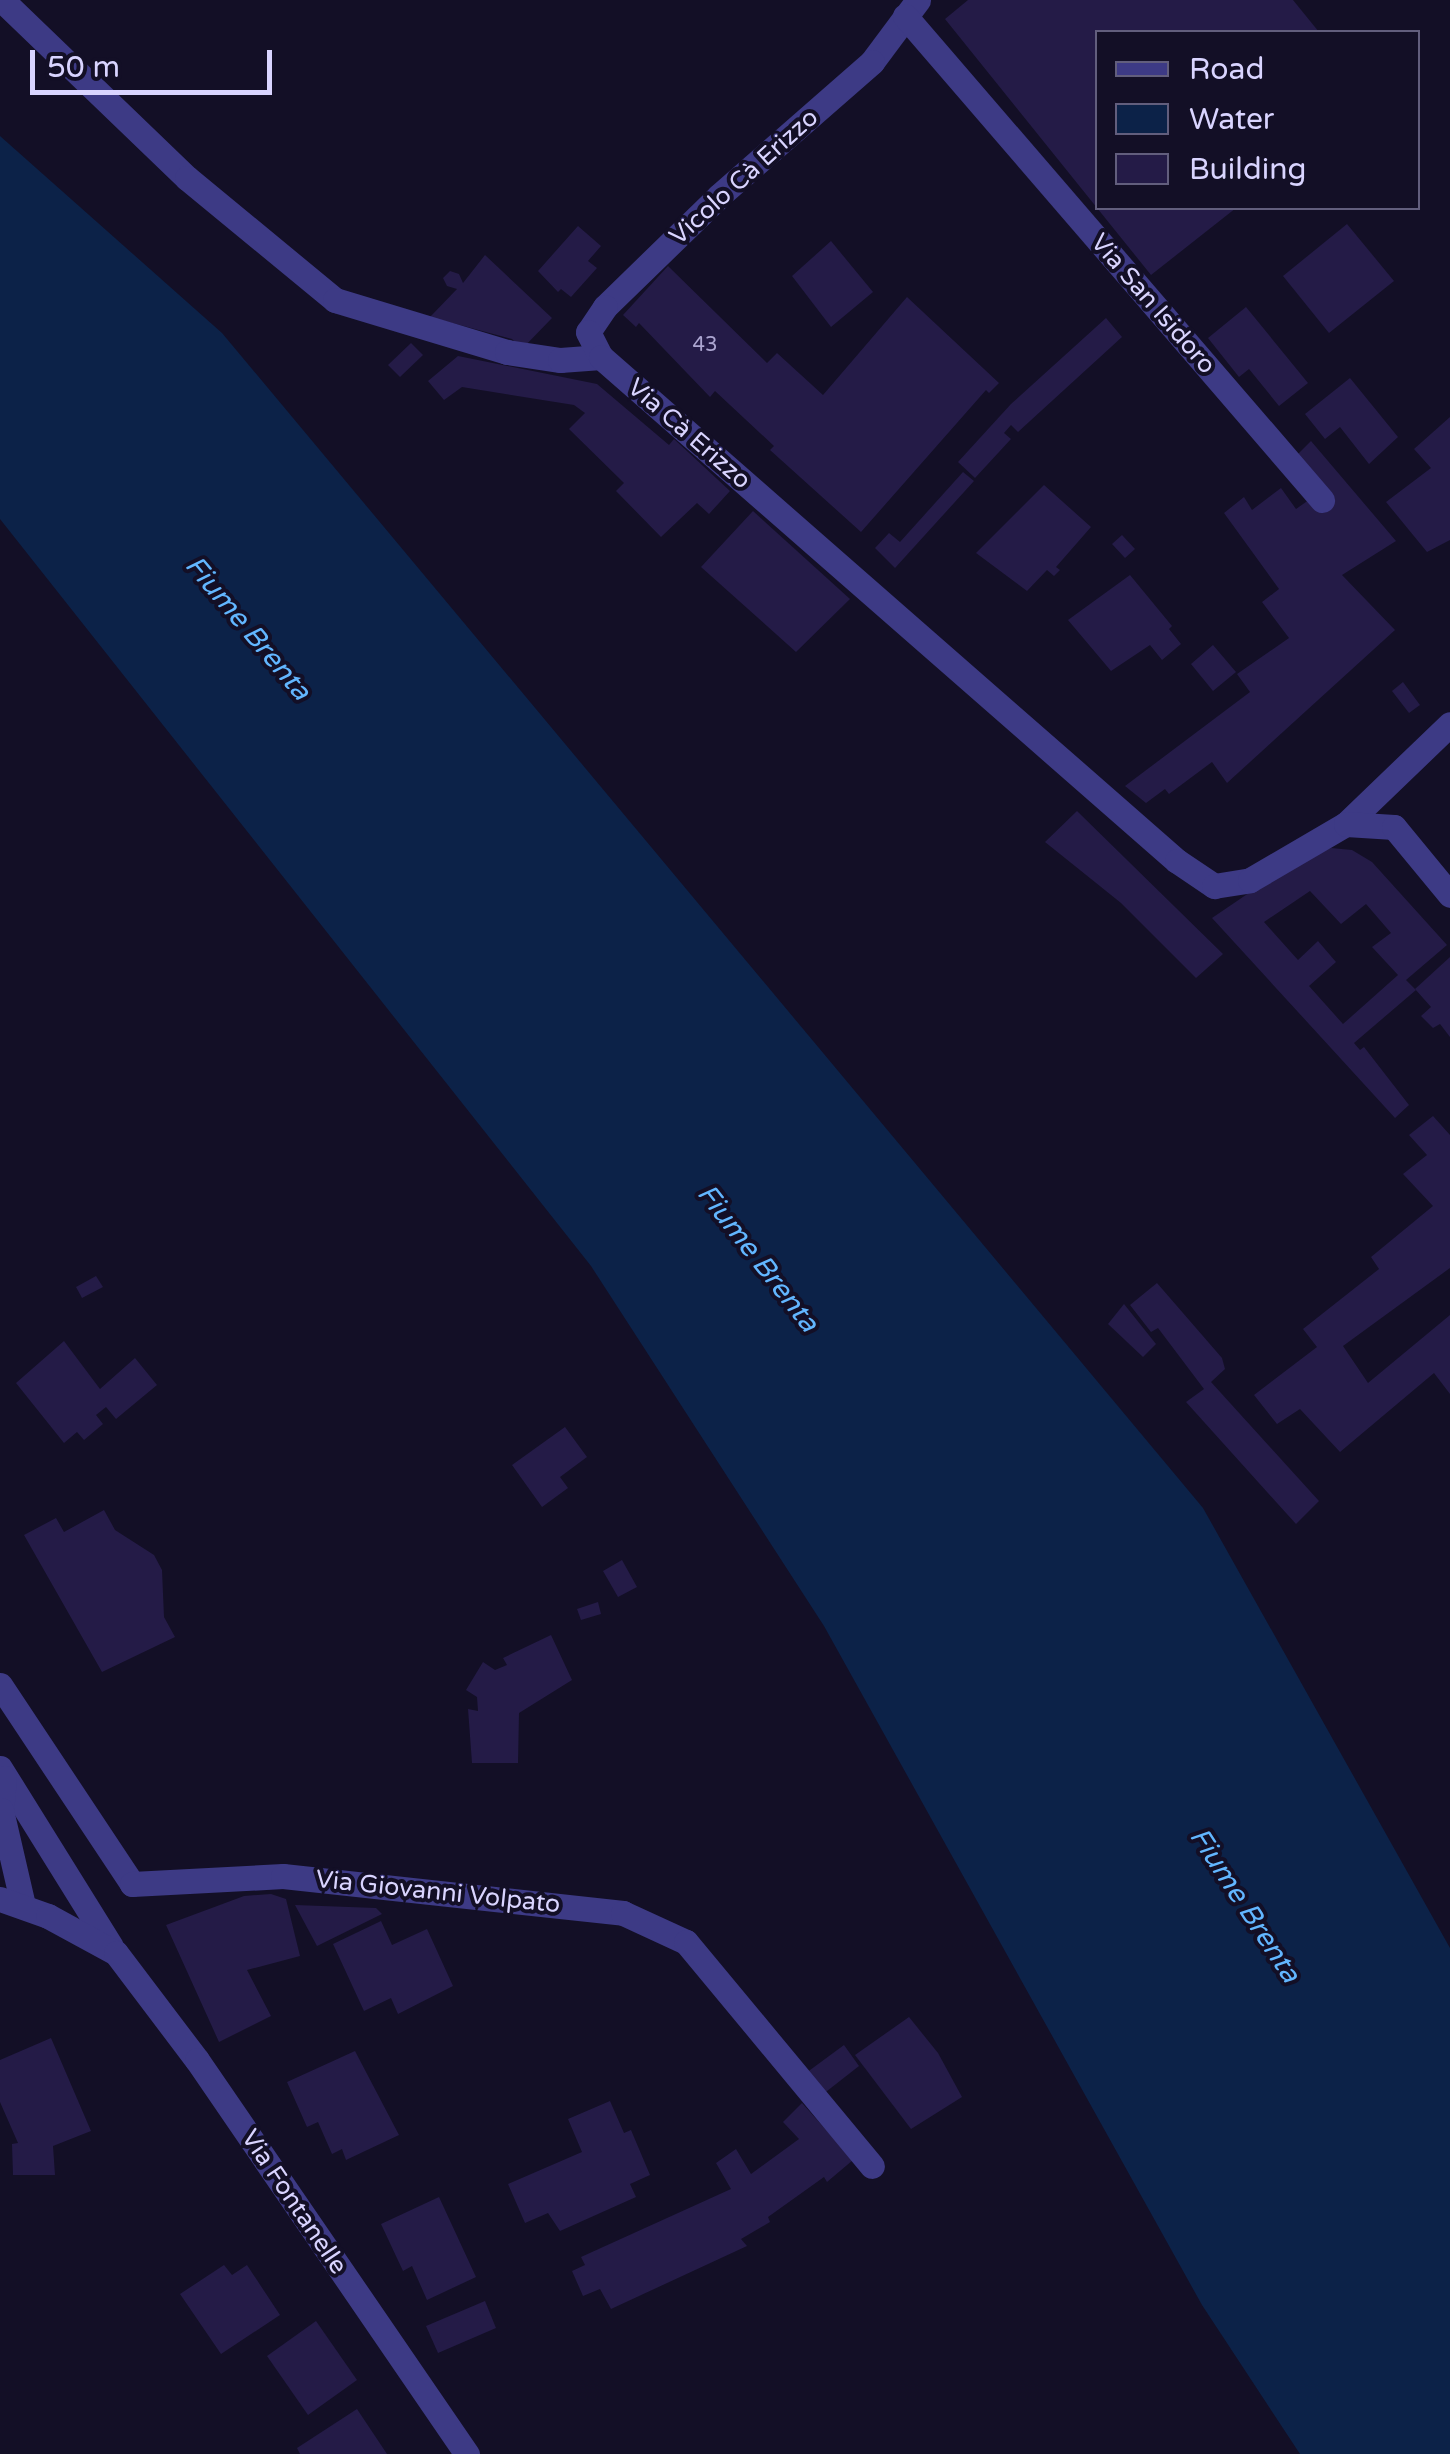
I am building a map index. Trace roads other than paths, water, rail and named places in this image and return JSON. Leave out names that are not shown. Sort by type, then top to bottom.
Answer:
[{"type":"street","points":[[2,0],[187,178],[335,300],[508,352],[560,360],[600,357]]},
{"type":"street","name":"Vicolo Cà Erizzo","points":[[600,357],[588,332],[605,307],[720,196],[872,62],[911,8]]},
{"type":"street","name":"Via San Isidoro","points":[[911,8],[1322,500]]},
{"type":"street","name":"Via Cà Erizzo","points":[[600,357],[1178,860],[1214,886],[1250,880],[1346,824]]},
{"type":"street","points":[[1346,824],[1450,724]]},
{"type":"street","points":[[1346,824],[1394,827],[1450,896]]},
{"type":"street","name":"Via Giovanni Volpato","points":[[0,1685],[132,1884],[283,1876],[624,1912],[686,1942],[872,2166]]},
{"type":"street","name":"Via Fontanelle","points":[[2,1773],[1,1811],[12,1902],[48,1916],[116,1953]]},
{"type":"street","name":"Via Fontanelle","points":[[2,1773],[116,1953],[196,2060],[466,2454]]},
{"type":"street","points":[[48,1916],[61,1900],[64,1873]]},
{"type":"water","name":"Fiume Brenta","points":[[0,136],[222,333],[1203,1508],[1450,1948],[1450,2454],[1300,2454],[1202,2305],[824,1626],[591,1266],[0,519]]}]
